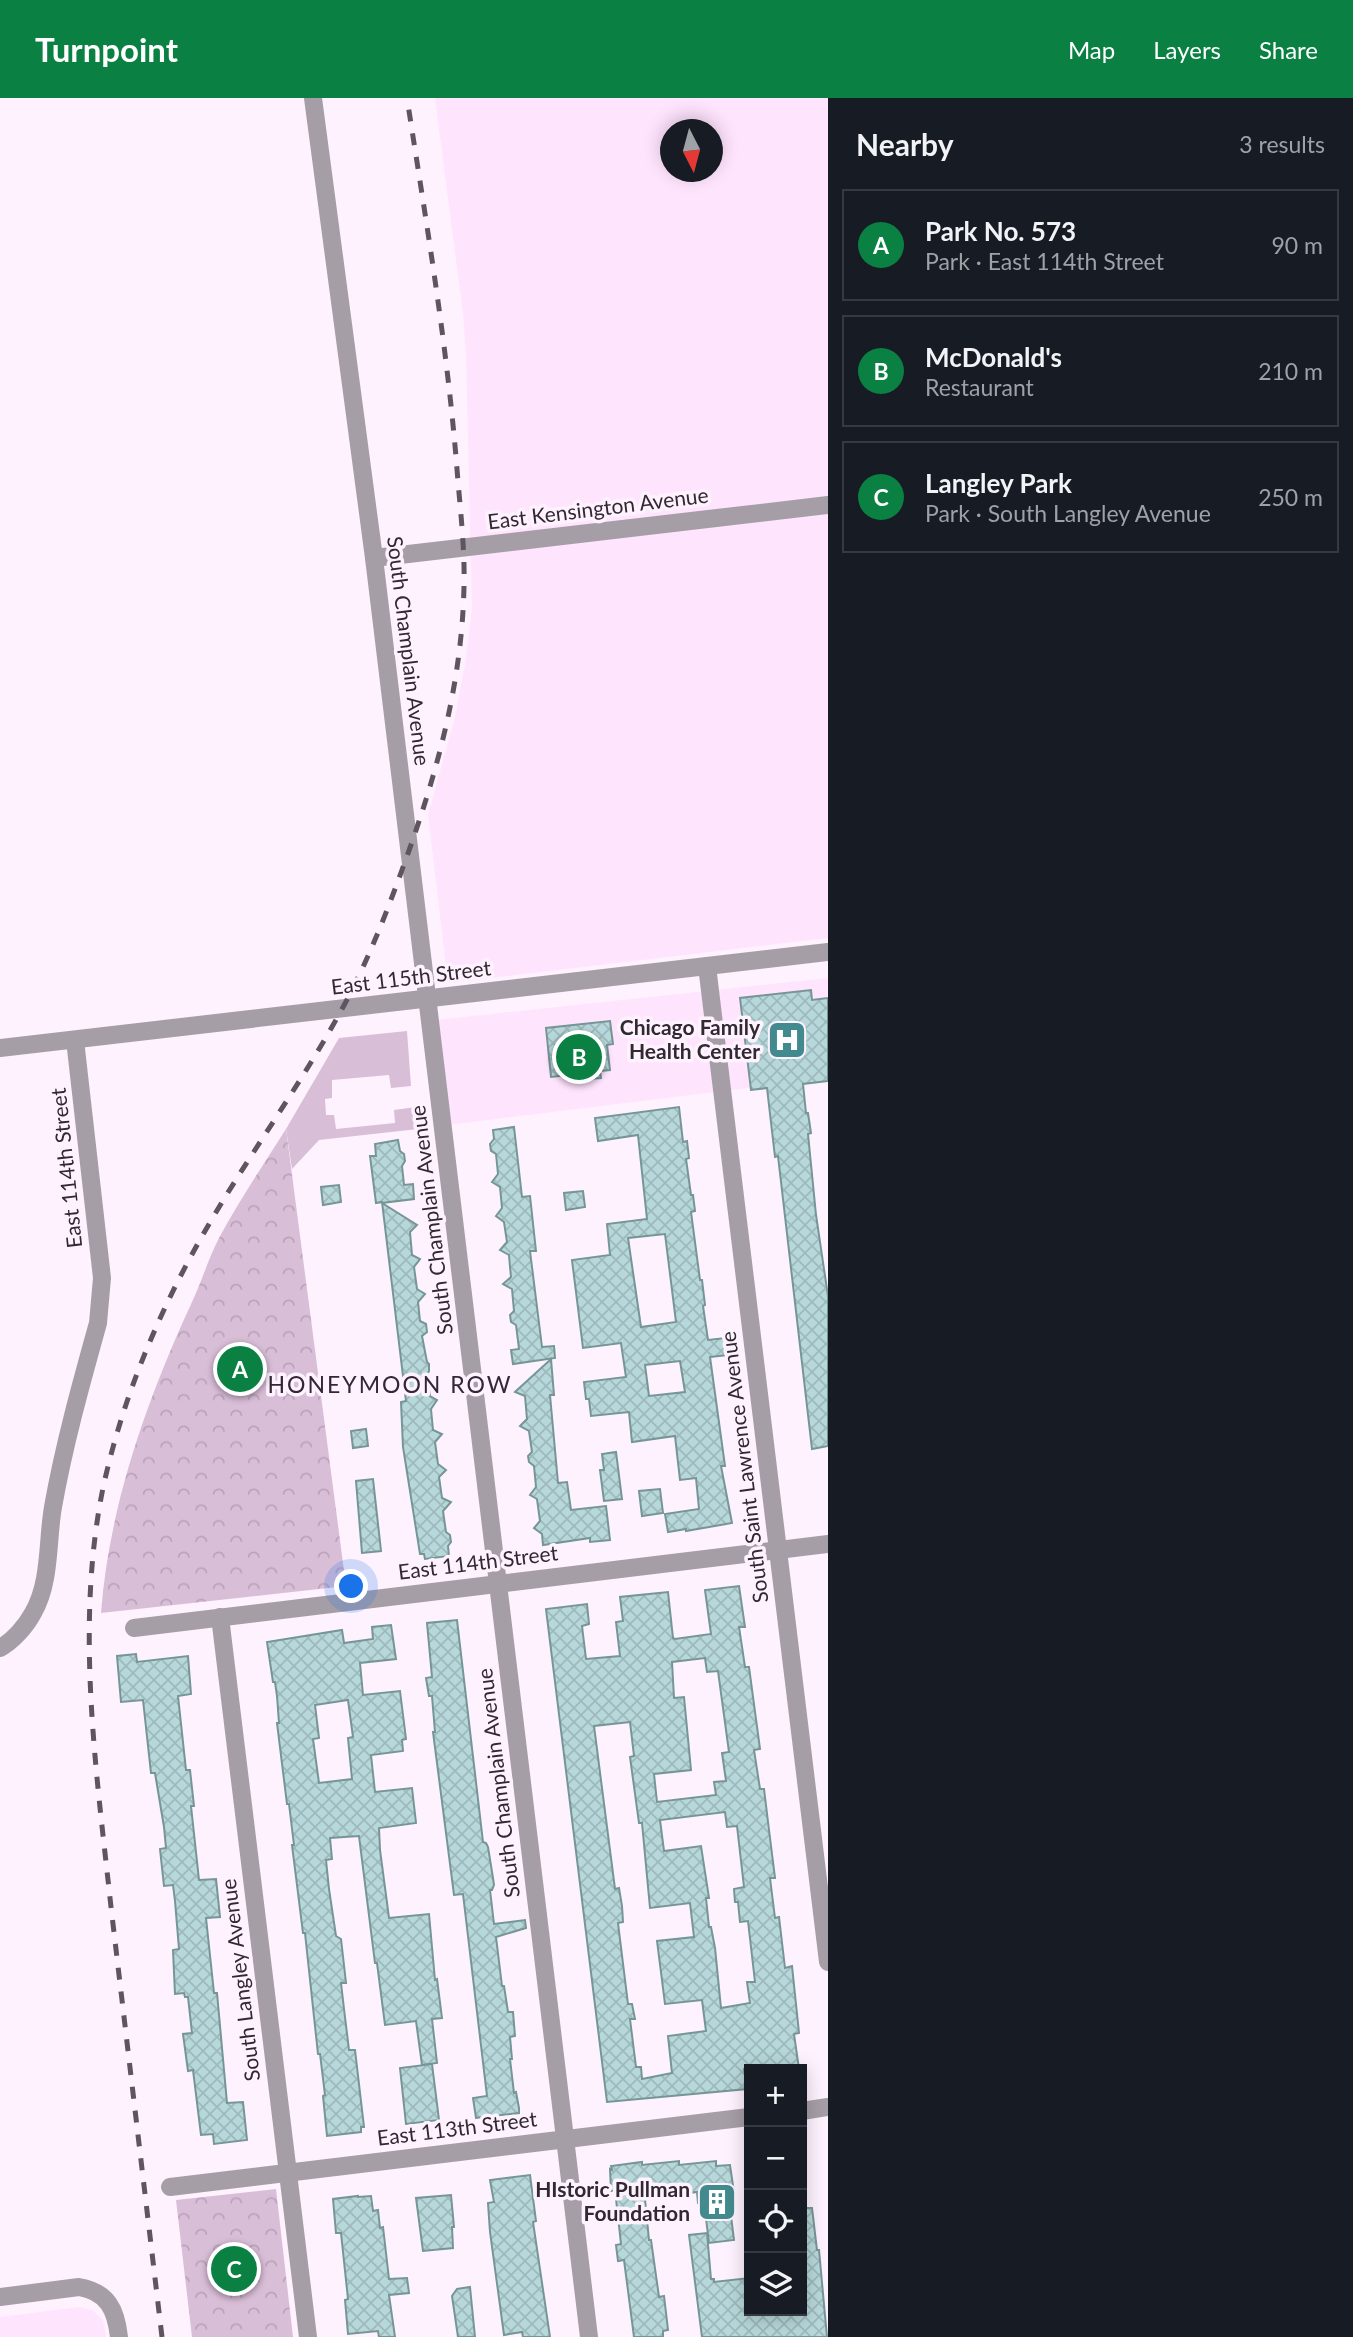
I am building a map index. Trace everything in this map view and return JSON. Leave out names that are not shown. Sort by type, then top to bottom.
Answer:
[{"type":"street","name":"South Champlain Avenue","points":[[313,98],[374,558],[589,2337]]},
{"type":"street","name":"East Kensington Avenue","points":[[374,558],[828,505]]},
{"type":"street","name":"East 115th Street","points":[[0,1048],[828,952]]},
{"type":"street","name":"South Saint Lawrence Avenue","points":[[707,966],[828,1962]]},
{"type":"street","name":"East 114th Street","points":[[0,1648],[22,1629],[34,1612],[42,1588],[61,1463],[98,1323],[101,1301],[99,1244],[75,1040]]},
{"type":"street","name":"East 114th Street","points":[[134,1628],[828,1544]]},
{"type":"street","name":"South Langley Avenue","points":[[220,1617],[308,2337]]},
{"type":"street","points":[[807,2109],[828,2107]]},
{"type":"street","name":"East 113th Street","points":[[170,2187],[744,2118]]},
{"type":"street","points":[[0,2297],[79,2287],[92,2289],[111,2305],[118,2322],[120,2337]]},
{"type":"shaded area","points":[[435,98],[828,98],[828,938],[448,983],[428,815],[455,717],[472,609],[466,355]]},
{"type":"shaded area","points":[[828,978],[828,1078],[448,1125],[435,1020]]},
{"type":"shaded area","points":[[79,2307],[92,2310],[103,2320],[106,2337],[0,2337],[0,2317]]},
{"type":"green space","points":[[407,1031],[411,1086],[391,1088],[389,1075],[332,1080],[332,1098],[325,1099],[326,1115],[334,1115],[336,1129],[395,1123],[394,1110],[416,1107],[418,1129],[319,1140],[292,1169],[286,1129],[339,1038]]},
{"type":"green space","points":[[286,1129],[346,1586],[101,1613],[105,1573],[121,1493],[160,1376],[219,1238]]},
{"type":"green space","points":[[276,2189],[293,2337],[192,2337],[176,2200]]},
{"type":"building","points":[[811,990],[812,1000],[828,998],[828,1081],[803,1084],[811,1133],[808,1134],[816,1215],[828,1296],[828,1446],[812,1449],[778,1156],[775,1157],[767,1088],[751,1090],[740,998]]},
{"type":"building","points":[[610,1021],[613,1044],[607,1045],[610,1070],[600,1071],[601,1078],[586,1079],[585,1073],[551,1077],[546,1028]]},
{"type":"building","points":[[679,1107],[683,1142],[687,1141],[689,1158],[686,1159],[695,1211],[691,1212],[708,1340],[725,1338],[727,1355],[710,1357],[725,1466],[721,1466],[732,1523],[668,1532],[665,1514],[699,1509],[696,1478],[680,1480],[675,1436],[632,1442],[629,1412],[591,1416],[584,1382],[626,1377],[621,1343],[583,1348],[572,1260],[610,1255],[607,1224],[647,1219],[638,1135],[598,1141],[595,1118]],"holes":[[[665,1234],[676,1322],[641,1327],[628,1238]],[[680,1361],[685,1392],[649,1396],[645,1365]]]},
{"type":"building","points":[[514,1127],[522,1197],[530,1196],[536,1251],[530,1251],[542,1347],[554,1346],[555,1358],[513,1364],[511,1350],[519,1349],[516,1325],[511,1322],[510,1315],[514,1311],[512,1289],[503,1284],[511,1277],[509,1255],[500,1250],[507,1242],[504,1222],[496,1216],[502,1208],[500,1187],[492,1182],[498,1174],[496,1154],[491,1151],[490,1144],[494,1139],[493,1130]]},
{"type":"building","points":[[398,1140],[405,1161],[402,1166],[404,1185],[413,1184],[414,1199],[376,1203],[370,1156],[376,1156],[375,1144]]},
{"type":"building","points":[[339,1185],[341,1202],[323,1205],[321,1187]]},
{"type":"building","points":[[583,1191],[585,1207],[566,1210],[564,1193]]},
{"type":"building","points":[[382,1203],[417,1225],[410,1232],[412,1255],[420,1259],[414,1267],[417,1289],[425,1294],[418,1302],[420,1321],[426,1324],[427,1332],[422,1336],[429,1364],[427,1375],[430,1396],[437,1400],[431,1409],[433,1430],[442,1434],[435,1442],[438,1464],[446,1470],[439,1477],[442,1498],[451,1502],[443,1511],[446,1532],[450,1535],[451,1542],[448,1546],[449,1556],[425,1559],[424,1554],[420,1554],[403,1447],[401,1402],[406,1401]]},
{"type":"building","points":[[551,1359],[554,1395],[550,1395],[558,1483],[567,1482],[571,1510],[606,1506],[610,1540],[590,1542],[590,1538],[543,1545],[542,1534],[534,1528],[540,1521],[537,1499],[530,1495],[536,1487],[534,1466],[529,1462],[528,1456],[532,1452],[529,1431],[520,1426],[527,1419],[525,1396],[515,1392]]},
{"type":"building","points":[[366,1429],[368,1446],[353,1448],[351,1431]]},
{"type":"building","points":[[616,1452],[622,1499],[604,1501],[600,1470],[604,1470],[602,1454]]},
{"type":"building","points":[[373,1479],[381,1551],[362,1553],[356,1481]]},
{"type":"building","points":[[660,1489],[663,1513],[642,1516],[639,1491]]},
{"type":"building","points":[[739,1586],[745,1627],[739,1627],[745,1667],[749,1667],[760,1749],[754,1750],[760,1789],[764,1789],[775,1878],[770,1878],[775,1918],[779,1917],[785,1968],[792,1966],[799,2033],[794,2034],[798,2064],[744,2064],[744,2089],[607,2102],[546,1609],[587,1604],[589,1624],[582,1626],[586,1659],[620,1656],[616,1622],[623,1621],[620,1597],[668,1592],[673,1638],[711,1634],[705,1590]],"holes":[[[705,1658],[707,1672],[718,1671],[729,1752],[722,1753],[726,1781],[714,1782],[716,1795],[657,1802],[654,1774],[691,1770],[684,1697],[674,1698],[672,1662]],[[630,1722],[634,1756],[630,1757],[639,1823],[642,1823],[650,1908],[690,1903],[694,1937],[657,1941],[665,2004],[702,2000],[706,2031],[668,2036],[672,2073],[642,2079],[641,2067],[636,2067],[630,2019],[635,2019],[632,2004],[628,2004],[618,1923],[623,1922],[622,1906],[619,1888],[615,1889],[594,1726]],[[725,1812],[727,1827],[737,1826],[744,1887],[734,1889],[735,1902],[738,1902],[740,1922],[748,1921],[755,1982],[747,1982],[750,2003],[721,2008],[701,1846],[664,1851],[660,1820]]]},
{"type":"building","points":[[457,1620],[483,1842],[488,1847],[494,1885],[490,1890],[494,1924],[525,1920],[526,1928],[496,1937],[502,1986],[508,2012],[513,2012],[515,2036],[510,2037],[510,2059],[519,2113],[476,2118],[473,2098],[487,2096],[463,1894],[454,1895],[433,1732],[432,1696],[429,1696],[426,1678],[432,1677],[427,1623]]},
{"type":"building","points":[[391,1625],[396,1659],[360,1663],[363,1695],[400,1691],[406,1739],[402,1740],[403,1751],[371,1755],[375,1792],[412,1788],[416,1823],[379,1828],[389,1918],[429,1914],[435,1980],[437,1979],[442,2018],[432,2019],[437,2063],[422,2065],[416,2021],[385,2025],[359,1836],[330,1838],[332,1859],[326,1860],[329,1889],[336,1936],[341,1939],[346,1983],[341,1983],[349,2050],[355,2050],[364,2127],[361,2127],[361,2132],[327,2136],[325,2095],[277,1723],[277,1696],[267,1642],[342,1630],[344,1643],[373,1639],[372,1627]],"holes":[[[348,1700],[353,1737],[348,1738],[352,1779],[319,1783],[313,1739],[319,1738],[315,1705]]]},
{"type":"building","points":[[136,1654],[137,1662],[188,1656],[191,1694],[178,1696],[186,1770],[190,1770],[199,1880],[216,1879],[220,1917],[206,1918],[214,1993],[217,1993],[227,2103],[243,2102],[247,2140],[214,2144],[213,2134],[201,2135],[193,2070],[188,2071],[183,2034],[192,2033],[188,1997],[185,1997],[184,1993],[175,1994],[173,1950],[179,1949],[175,1901],[173,1885],[164,1886],[160,1849],[166,1848],[164,1827],[155,1773],[151,1773],[143,1700],[121,1702],[117,1656]]},
{"type":"building","points":[[432,2064],[439,2120],[406,2124],[400,2068]]},
{"type":"building","points":[[679,2161],[679,2165],[716,2161],[716,2166],[730,2165],[735,2199],[729,2200],[734,2240],[709,2243],[704,2202],[698,2203],[697,2192],[645,2199],[659,2297],[664,2296],[668,2330],[663,2331],[663,2337],[634,2337],[624,2260],[618,2261],[616,2245],[621,2244],[615,2190],[611,2191],[610,2169],[612,2170],[611,2166],[642,2162],[642,2165]]},
{"type":"building","points":[[530,2175],[536,2221],[533,2222],[550,2337],[523,2337],[522,2332],[504,2335],[490,2232],[488,2203],[494,2202],[490,2180]]},
{"type":"building","points":[[451,2195],[453,2248],[423,2251],[416,2198]]},
{"type":"building","points":[[371,2196],[373,2211],[378,2210],[380,2228],[383,2227],[389,2279],[407,2278],[409,2293],[389,2295],[395,2337],[379,2337],[378,2331],[348,2334],[345,2300],[348,2299],[341,2233],[336,2233],[333,2199]]},
{"type":"building","points":[[807,2208],[812,2208],[819,2250],[827,2337],[702,2337],[689,2235],[707,2233],[711,2279],[714,2279],[714,2282],[744,2279],[744,2316],[807,2316]]},
{"type":"building","points":[[470,2287],[475,2337],[458,2337],[452,2296],[457,2289]]},
{"type":"railway","points":[[162,2337],[94,1750],[89,1644],[95,1540],[103,1488],[120,1423],[156,1328],[201,1238],[325,1038],[359,975],[396,888],[426,800],[445,730],[462,623],[463,542],[442,329],[407,98]]},
{"type":"place","name":"Chicago Family Health Center","points":[[787,1040]]},
{"type":"place","name":"McDonald's","points":[[579,1057]]},
{"type":"place","name":"Park No. 573","points":[[240,1369]]},
{"type":"place","name":"HIstoric Pullman Foundation","points":[[717,2202]]},
{"type":"place","name":"Langley Park","points":[[234,2269]]},
{"type":"district","name":"HONEYMOON ROW","points":[[390,1385]]}]
